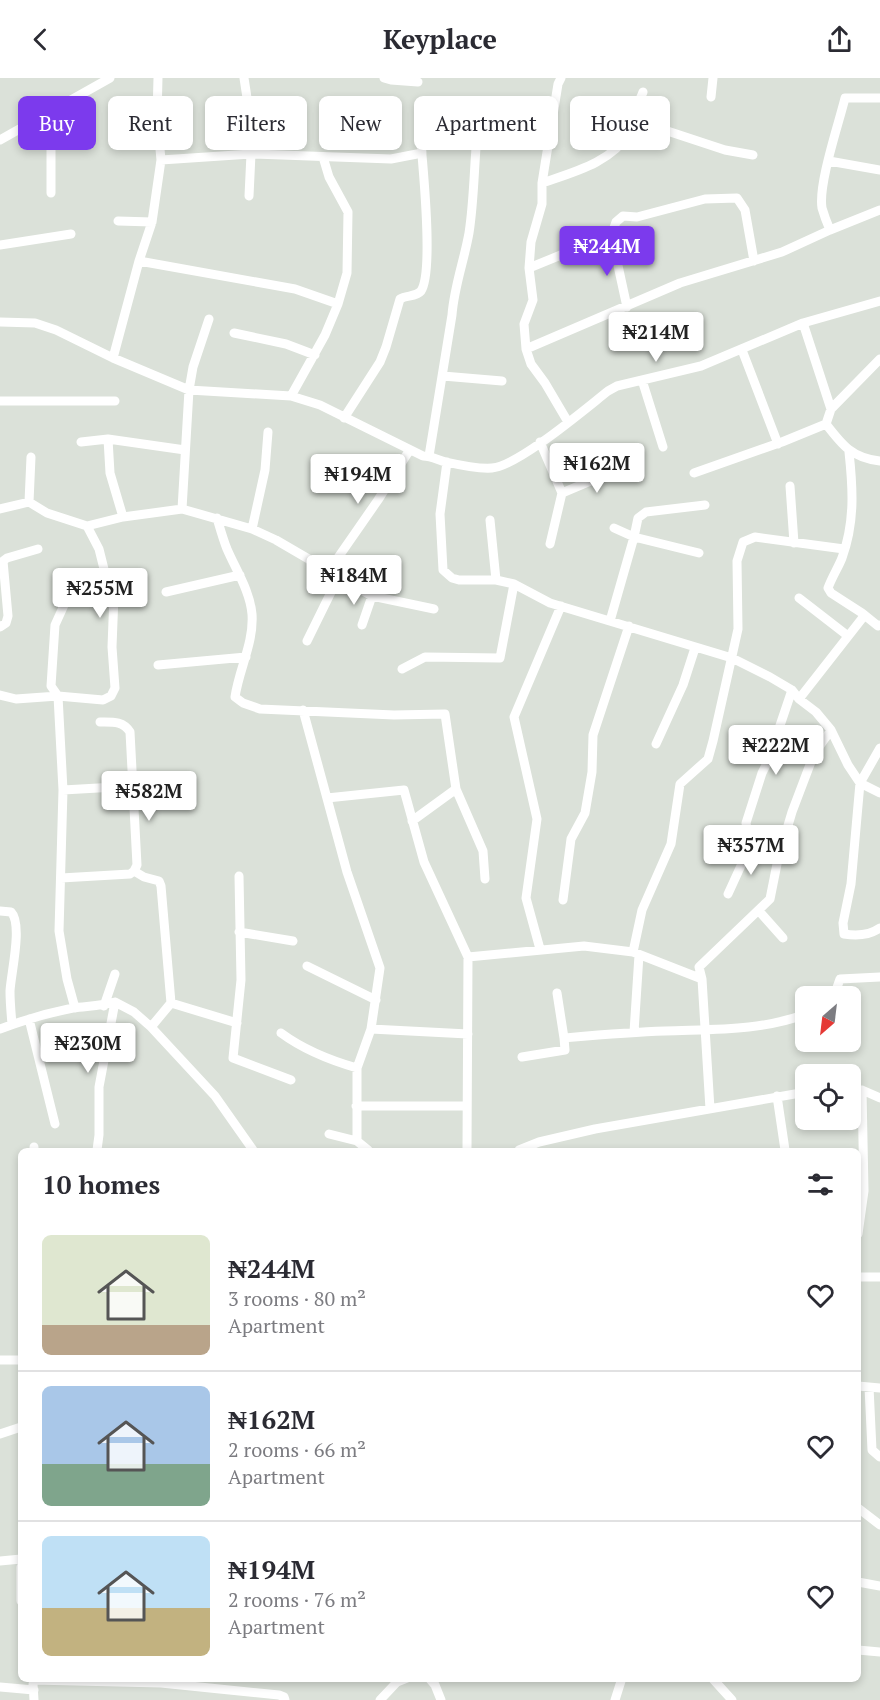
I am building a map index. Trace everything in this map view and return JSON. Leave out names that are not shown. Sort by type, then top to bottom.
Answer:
[{"type":"street","points":[[78,96],[110,78]]},
{"type":"street","points":[[113,358],[152,222],[161,160],[157,116],[158,78]]},
{"type":"street","points":[[244,78],[247,96]]},
{"type":"street","points":[[384,78],[418,81]]},
{"type":"street","points":[[561,78],[558,84],[542,183],[542,204],[531,242],[529,268],[533,300],[524,324],[526,349],[531,363],[568,422]]},
{"type":"street","points":[[711,97],[713,78]]},
{"type":"street","points":[[641,96],[643,92]]},
{"type":"street","points":[[830,230],[822,207],[822,196],[846,98],[880,98]]},
{"type":"street","points":[[0,140],[18,130]]},
{"type":"street","points":[[670,132],[724,150],[753,155]]},
{"type":"street","points":[[51,150],[51,193]]},
{"type":"street","points":[[344,418],[380,362],[387,346],[400,299],[404,296],[416,295],[424,284],[427,256],[422,150]]},
{"type":"street","points":[[429,456],[443,376],[453,298],[463,267],[469,230],[476,150]]},
{"type":"street","points":[[542,183],[583,169],[614,150]]},
{"type":"street","points":[[161,160],[251,154],[391,159],[422,153]]},
{"type":"street","points":[[249,196],[251,154]]},
{"type":"street","points":[[291,396],[315,355],[338,304],[347,273],[348,212],[329,177],[323,157]]},
{"type":"street","points":[[829,161],[880,170]]},
{"type":"street","points":[[529,268],[607,240],[616,222],[622,216],[637,217],[705,199],[737,198],[745,210],[754,261]]},
{"type":"street","points":[[526,349],[681,284],[782,252],[880,210]]},
{"type":"street","points":[[118,221],[152,222]]},
{"type":"street","points":[[0,245],[71,234]]},
{"type":"street","points":[[607,240],[617,261],[627,307]]},
{"type":"street","points":[[139,261],[295,289],[338,304]]},
{"type":"street","points":[[0,322],[35,323],[56,330],[113,358],[189,390],[291,396],[320,405],[409,451],[447,462],[490,468],[498,466],[540,442],[608,391],[701,366],[803,323],[880,301]]},
{"type":"street","points":[[182,508],[189,390],[193,368],[209,319]]},
{"type":"street","points":[[803,323],[831,409]]},
{"type":"street","points":[[234,333],[286,344],[315,355]]},
{"type":"street","points":[[742,350],[778,444]]},
{"type":"street","points":[[694,473],[778,444],[825,424],[831,409],[880,359]]},
{"type":"street","points":[[443,376],[501,381]]},
{"type":"street","points":[[642,380],[663,447]]},
{"type":"street","points":[[0,401],[115,401]]},
{"type":"street","points":[[825,424],[849,452],[870,460],[880,461]]},
{"type":"street","points":[[252,529],[265,470],[268,432]]},
{"type":"street","points":[[81,442],[108,439],[185,450]]},
{"type":"street","points":[[108,439],[110,473],[123,517]]},
{"type":"street","points":[[540,442],[562,493],[549,544]]},
{"type":"street","points":[[328,572],[409,451]]},
{"type":"street","points":[[849,452],[853,491],[852,524],[828,588],[831,593],[878,626],[880,625]]},
{"type":"street","points":[[29,502],[31,457]]},
{"type":"street","points":[[447,462],[440,514],[443,570],[452,578],[496,580],[514,584],[550,603],[732,658],[792,690],[799,699],[816,712],[831,730],[848,765],[860,783],[880,793]]},
{"type":"street","points":[[562,493],[621,468]]},
{"type":"street","points":[[790,486],[795,543]]},
{"type":"street","points":[[0,509],[29,502],[47,513],[87,526],[123,517],[182,508],[252,529],[276,540],[372,596],[434,609]]},
{"type":"street","points":[[610,621],[638,518],[646,512],[705,506]]},
{"type":"street","points":[[217,518],[227,549],[240,575],[252,614],[246,657],[238,678],[235,697],[243,703],[260,709],[394,715],[445,714],[456,789],[483,851],[485,879]]},
{"type":"street","points":[[490,520],[496,580]]},
{"type":"street","points":[[0,695],[16,699],[58,696],[103,700],[111,696],[115,688],[112,647],[114,595],[99,549],[87,526]]},
{"type":"street","points":[[614,528],[634,537],[699,553]]},
{"type":"street","points":[[634,1032],[636,954],[642,910],[671,844],[680,784],[708,759],[738,629],[737,561],[743,542],[755,537],[844,549]]},
{"type":"street","points":[[0,627],[6,623],[8,616],[3,561],[38,549]]},
{"type":"street","points":[[166,592],[240,575]]},
{"type":"street","points":[[307,641],[338,578]]},
{"type":"street","points":[[402,669],[426,657],[500,658],[514,584]]},
{"type":"street","points":[[75,1008],[67,979],[59,931],[63,790],[58,696],[51,686],[55,625],[65,603],[79,594],[114,595]]},
{"type":"street","points":[[362,625],[372,596]]},
{"type":"street","points":[[799,598],[848,636]]},
{"type":"street","points":[[540,949],[526,898],[537,819],[514,717],[561,606]]},
{"type":"street","points":[[799,699],[862,619],[864,616],[862,613]]},
{"type":"street","points":[[563,900],[571,839],[585,813],[592,772],[593,735],[629,626]]},
{"type":"street","points":[[656,744],[683,685],[695,648]]},
{"type":"street","points":[[158,665],[246,657]]},
{"type":"street","points":[[728,894],[750,846],[746,824],[792,690]]},
{"type":"street","points":[[303,710],[347,872],[380,968],[372,1029],[357,1068],[357,1141]]},
{"type":"street","points":[[61,878],[130,874],[135,871],[137,864],[130,732],[126,726],[118,723],[100,722]]},
{"type":"street","points":[[710,1109],[702,979],[699,967],[770,899],[778,859],[792,812],[814,754],[831,730]]},
{"type":"street","points":[[880,748],[860,783],[844,934],[873,933],[880,928]]},
{"type":"street","points":[[63,790],[133,786]]},
{"type":"street","points":[[412,821],[456,789]]},
{"type":"street","points":[[327,798],[404,790],[424,862],[468,957],[467,1148]]},
{"type":"street","points":[[750,846],[778,859]]},
{"type":"street","points":[[135,871],[144,878],[159,881],[161,886],[171,1003],[151,1027]]},
{"type":"street","points":[[239,876],[241,980],[233,1058],[291,1080]]},
{"type":"street","points":[[0,911],[11,912],[15,918],[16,939],[10,992],[12,1024]]},
{"type":"street","points":[[759,911],[783,938]]},
{"type":"street","points":[[239,932],[293,941]]},
{"type":"street","points":[[468,957],[584,946],[636,954],[702,979]]},
{"type":"street","points":[[307,966],[376,1000]]},
{"type":"street","points":[[104,1006],[115,975]]},
{"type":"street","points":[[838,986],[840,979],[880,977]]},
{"type":"street","points":[[522,1057],[566,1050],[557,993]]},
{"type":"street","points":[[0,1029],[28,1019],[75,1008],[104,1006],[115,1002],[134,1012],[151,1027],[215,1096],[252,1148]]},
{"type":"street","points":[[97,1148],[99,1087],[115,1002]]},
{"type":"street","points":[[171,1003],[237,1023]]},
{"type":"street","points":[[564,1038],[778,1023],[795,1018]]},
{"type":"street","points":[[28,1019],[55,1124]]},
{"type":"street","points":[[372,1029],[468,1034]]},
{"type":"street","points":[[281,1033],[298,1046],[333,1061],[357,1068]]},
{"type":"street","points":[[861,1212],[864,1191],[862,1090],[880,1098]]},
{"type":"street","points":[[524,1148],[539,1142],[595,1129],[795,1094]]},
{"type":"street","points":[[777,1096],[785,1148]]},
{"type":"street","points":[[356,1106],[467,1106]]},
{"type":"street","points":[[329,1134],[357,1141],[366,1148]]},
{"type":"street","points":[[861,1277],[880,1277]]},
{"type":"street","points":[[0,1360],[18,1360]]},
{"type":"street","points":[[861,1386],[880,1388]]},
{"type":"street","points":[[869,1387],[872,1450],[880,1457]]},
{"type":"street","points":[[870,1406],[880,1397]]},
{"type":"street","points":[[0,1434],[18,1428]]},
{"type":"street","points":[[861,1510],[880,1525]]},
{"type":"street","points":[[0,1561],[18,1559]]},
{"type":"street","points":[[861,1583],[880,1586]]},
{"type":"street","points":[[861,1650],[880,1652]]},
{"type":"street","points":[[0,1687],[171,1682],[279,1695],[285,1700]]},
{"type":"street","points":[[384,1699],[397,1682]]},
{"type":"street","points":[[432,1682],[441,1700]]},
{"type":"street","points":[[615,1700],[621,1682]]},
{"type":"street","points":[[716,1682],[732,1700]]}]
